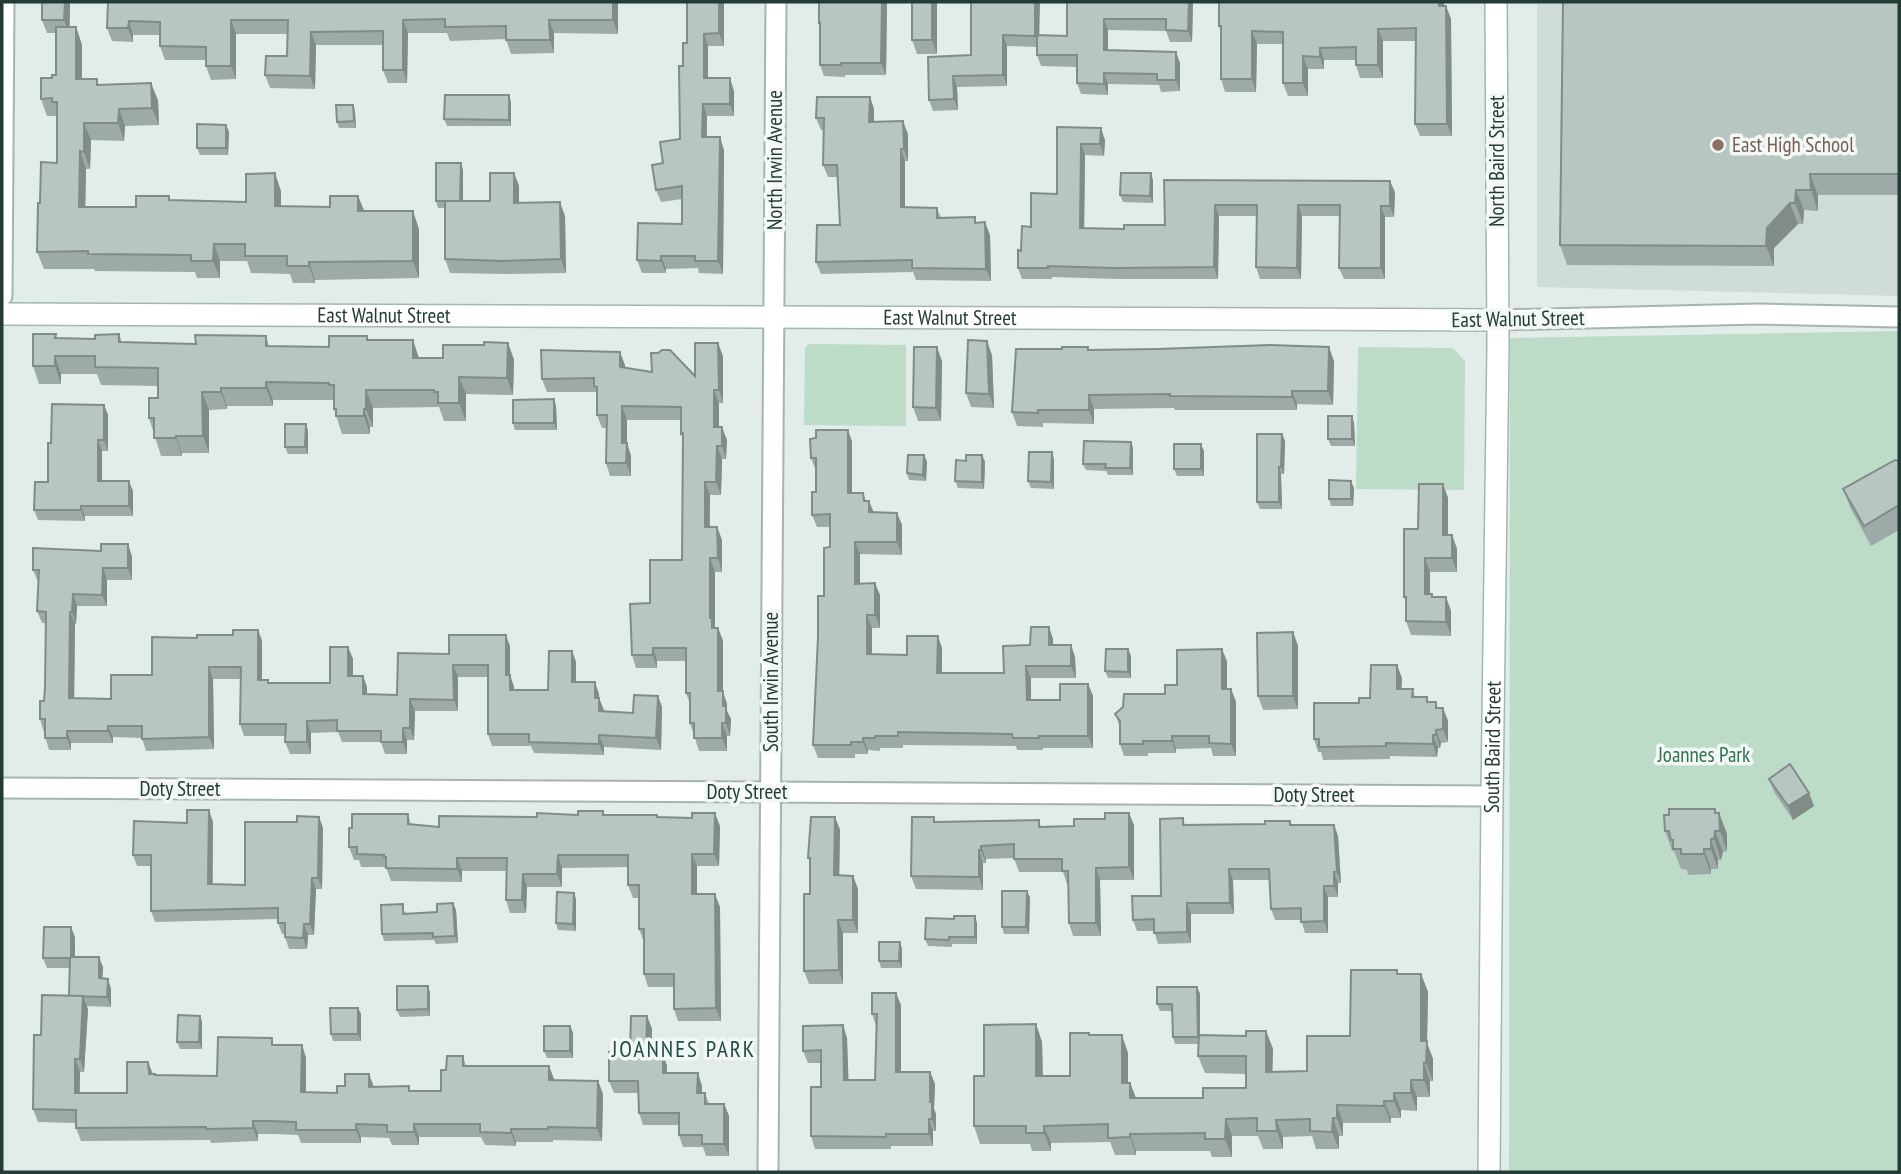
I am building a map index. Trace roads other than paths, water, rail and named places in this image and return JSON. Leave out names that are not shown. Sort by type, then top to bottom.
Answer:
[{"type":"street","points":[[2,296],[4,2]]},
{"type":"street","name":"North Irwin Avenue","points":[[774,318],[776,2]]},
{"type":"street","name":"North Baird Street","points":[[1496,2],[1498,320]]},
{"type":"street","name":"East Walnut Street","points":[[2,314],[1498,320],[1759,314],[1899,317]]},
{"type":"street","name":"South Irwin Avenue","points":[[768,1172],[774,318]]},
{"type":"street","name":"South Baird Street","points":[[1489,1172],[1498,320]]},
{"type":"street","name":"Doty Street","points":[[2,788],[1492,796]]},
{"type":"place","name":"East High School","points":[[1718,145]]},
{"type":"district","name":"JOANNES PARK","points":[[684,1049]]},
{"type":"park label","name":"Joannes Park","points":[[1704,755]]}]
